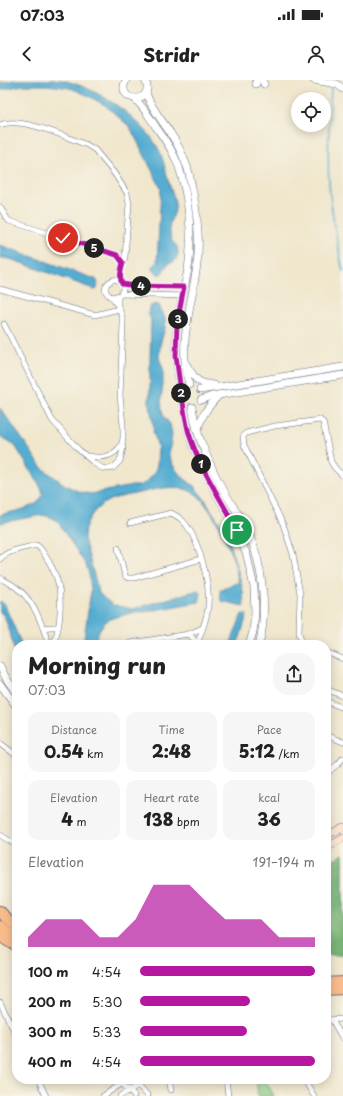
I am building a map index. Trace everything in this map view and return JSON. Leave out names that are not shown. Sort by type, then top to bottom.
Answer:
[{"type":"highway","points":[[0,912],[12,922]]},
{"type":"highway","points":[[0,926],[12,934]]},
{"type":"highway","points":[[0,936],[12,944]]},
{"type":"highway","points":[[331,983],[343,982]]},
{"type":"highway","points":[[331,990],[343,989]]},
{"type":"main road","points":[[331,833],[343,827]]},
{"type":"main road","points":[[331,845],[343,838]]},
{"type":"street","points":[[126,80],[124,83],[124,90],[128,96],[134,98],[141,97],[146,93]]},
{"type":"street","points":[[314,80],[342,86]]},
{"type":"street","points":[[148,81],[146,93],[148,100],[170,133],[187,164],[198,232],[199,252],[197,270],[186,323],[184,344],[184,363],[189,385]]},
{"type":"street","points":[[134,98],[140,104],[163,137],[179,166],[185,191],[190,233],[189,258],[177,322],[176,356],[181,399],[193,446],[213,487],[237,530],[247,556],[254,586],[256,612],[251,640]]},
{"type":"street","points":[[0,125],[4,123],[16,122],[32,125],[87,145],[95,150],[114,173],[127,193],[130,204],[123,263],[120,272],[108,282],[106,288],[107,293],[112,297],[118,307],[123,324],[120,396],[123,425],[123,448],[120,461],[113,468],[102,468],[95,464],[68,439],[49,416],[4,324]]},
{"type":"street","points":[[0,207],[10,221],[117,255],[123,263]]},
{"type":"street","points":[[117,255],[125,249]]},
{"type":"street","points":[[118,307],[120,295],[123,289],[120,272]]},
{"type":"street","points":[[113,279],[132,286],[194,285]]},
{"type":"street","points":[[0,289],[95,315],[118,307]]},
{"type":"street","points":[[112,297],[120,295],[182,296]]},
{"type":"street","points":[[177,322],[186,323]]},
{"type":"street","points":[[184,363],[195,379],[200,382],[207,385],[225,386]]},
{"type":"street","points":[[200,390],[343,367]]},
{"type":"street","points":[[183,402],[185,405],[192,407],[198,405],[202,400],[208,397],[343,375]]},
{"type":"street","points":[[181,392],[189,385],[195,386],[202,393],[202,400]]},
{"type":"street","points":[[198,431],[199,422],[203,415],[209,405],[219,395]]},
{"type":"street","points":[[192,407],[200,439],[220,484],[238,513],[249,535],[257,559],[262,585],[264,612],[260,640]]},
{"type":"street","points":[[301,640],[299,633],[300,594],[293,554],[283,524],[244,445],[243,437],[246,433],[275,426],[320,420],[323,422],[331,462],[343,476]]},
{"type":"street","points":[[87,456],[103,458],[118,450],[122,443]]},
{"type":"street","points":[[102,468],[103,458]]},
{"type":"street","points":[[130,523],[171,513],[182,519],[189,529],[205,568],[208,583],[209,597],[206,619],[198,640]]},
{"type":"street","points":[[0,559],[5,554],[20,549],[36,545],[41,548],[52,567],[58,584],[60,604],[58,627],[53,640]]},
{"type":"street","points":[[118,548],[125,576],[128,578],[134,578],[201,559]]},
{"type":"street","points":[[0,578],[14,586],[28,598],[48,640]]},
{"type":"street","points":[[43,628],[58,627]]},
{"type":"street","points":[[150,640],[189,634],[202,628]]},
{"type":"street","points":[[189,634],[194,640]]},
{"type":"street","points":[[331,654],[343,658]]},
{"type":"street","points":[[0,666],[12,687]]},
{"type":"street","points":[[0,684],[12,700]]},
{"type":"street","points":[[331,691],[343,696]]},
{"type":"street","points":[[331,703],[343,708]]},
{"type":"street","points":[[331,737],[343,742]]},
{"type":"street","points":[[0,743],[12,752]]},
{"type":"street","points":[[331,770],[343,758]]},
{"type":"street","points":[[0,835],[12,842]]},
{"type":"street","points":[[0,1002],[12,1027]]},
{"type":"street","points":[[331,1020],[343,1019]]},
{"type":"street","points":[[331,1023],[343,1039]]},
{"type":"street","points":[[40,1084],[46,1096]]},
{"type":"street","points":[[103,1096],[117,1084]]},
{"type":"street","points":[[123,1084],[134,1096]]},
{"type":"street","points":[[170,1084],[171,1090]]},
{"type":"street","points":[[227,1084],[228,1096]]},
{"type":"street","points":[[307,1084],[314,1096]]},
{"type":"street","points":[[120,1096],[139,1085],[148,1096]]},
{"type":"green space","points":[[343,854],[343,955],[331,955],[331,860]]},
{"type":"green space","points":[[257,1084],[268,1084],[274,1096],[258,1096]]},
{"type":"water","points":[[16,80],[61,80],[74,83],[102,96],[116,105],[129,115],[151,137],[162,156],[175,206],[170,223],[170,235],[172,241],[178,249],[178,254],[174,262],[169,263],[161,274],[158,274],[151,268],[157,263],[161,188],[130,127],[105,105],[73,89],[47,85],[23,85],[0,90],[0,83]]},
{"type":"water","points":[[0,245],[94,278],[97,280],[97,289],[95,290],[10,259],[0,258]]},
{"type":"water","points":[[155,304],[159,305],[165,318],[165,328],[160,345],[159,358],[163,368],[161,401],[162,410],[164,417],[170,424],[172,434],[169,456],[177,471],[194,486],[206,501],[226,532],[231,545],[231,551],[237,567],[243,591],[244,606],[221,601],[220,590],[239,582],[235,564],[229,547],[214,517],[197,495],[183,489],[168,488],[118,497],[101,505],[96,510],[89,519],[85,530],[84,539],[99,593],[113,605],[133,609],[198,590],[200,593],[199,602],[143,612],[134,612],[118,616],[112,618],[104,624],[98,633],[97,640],[84,640],[91,590],[89,574],[86,565],[58,522],[51,517],[42,515],[0,523],[0,515],[21,510],[36,504],[43,493],[14,444],[0,436],[0,408],[41,467],[65,485],[80,492],[91,494],[131,486],[139,486],[147,482],[155,472],[158,447],[153,431],[154,428],[149,402],[151,319],[148,314],[149,307]]},
{"type":"water","points":[[0,601],[4,604],[20,640],[12,640],[12,641],[6,620],[0,612]]},
{"type":"water","points":[[242,614],[247,615],[238,640],[232,640]]},
{"type":"waterway","points":[[331,87],[328,171],[336,238],[343,271]]},
{"type":"route","points":[[63,238],[117,255],[123,263],[120,272],[122,284],[136,286],[184,287],[177,322],[176,356],[181,392],[180,396],[183,402],[193,446],[204,470],[237,530]]}]
